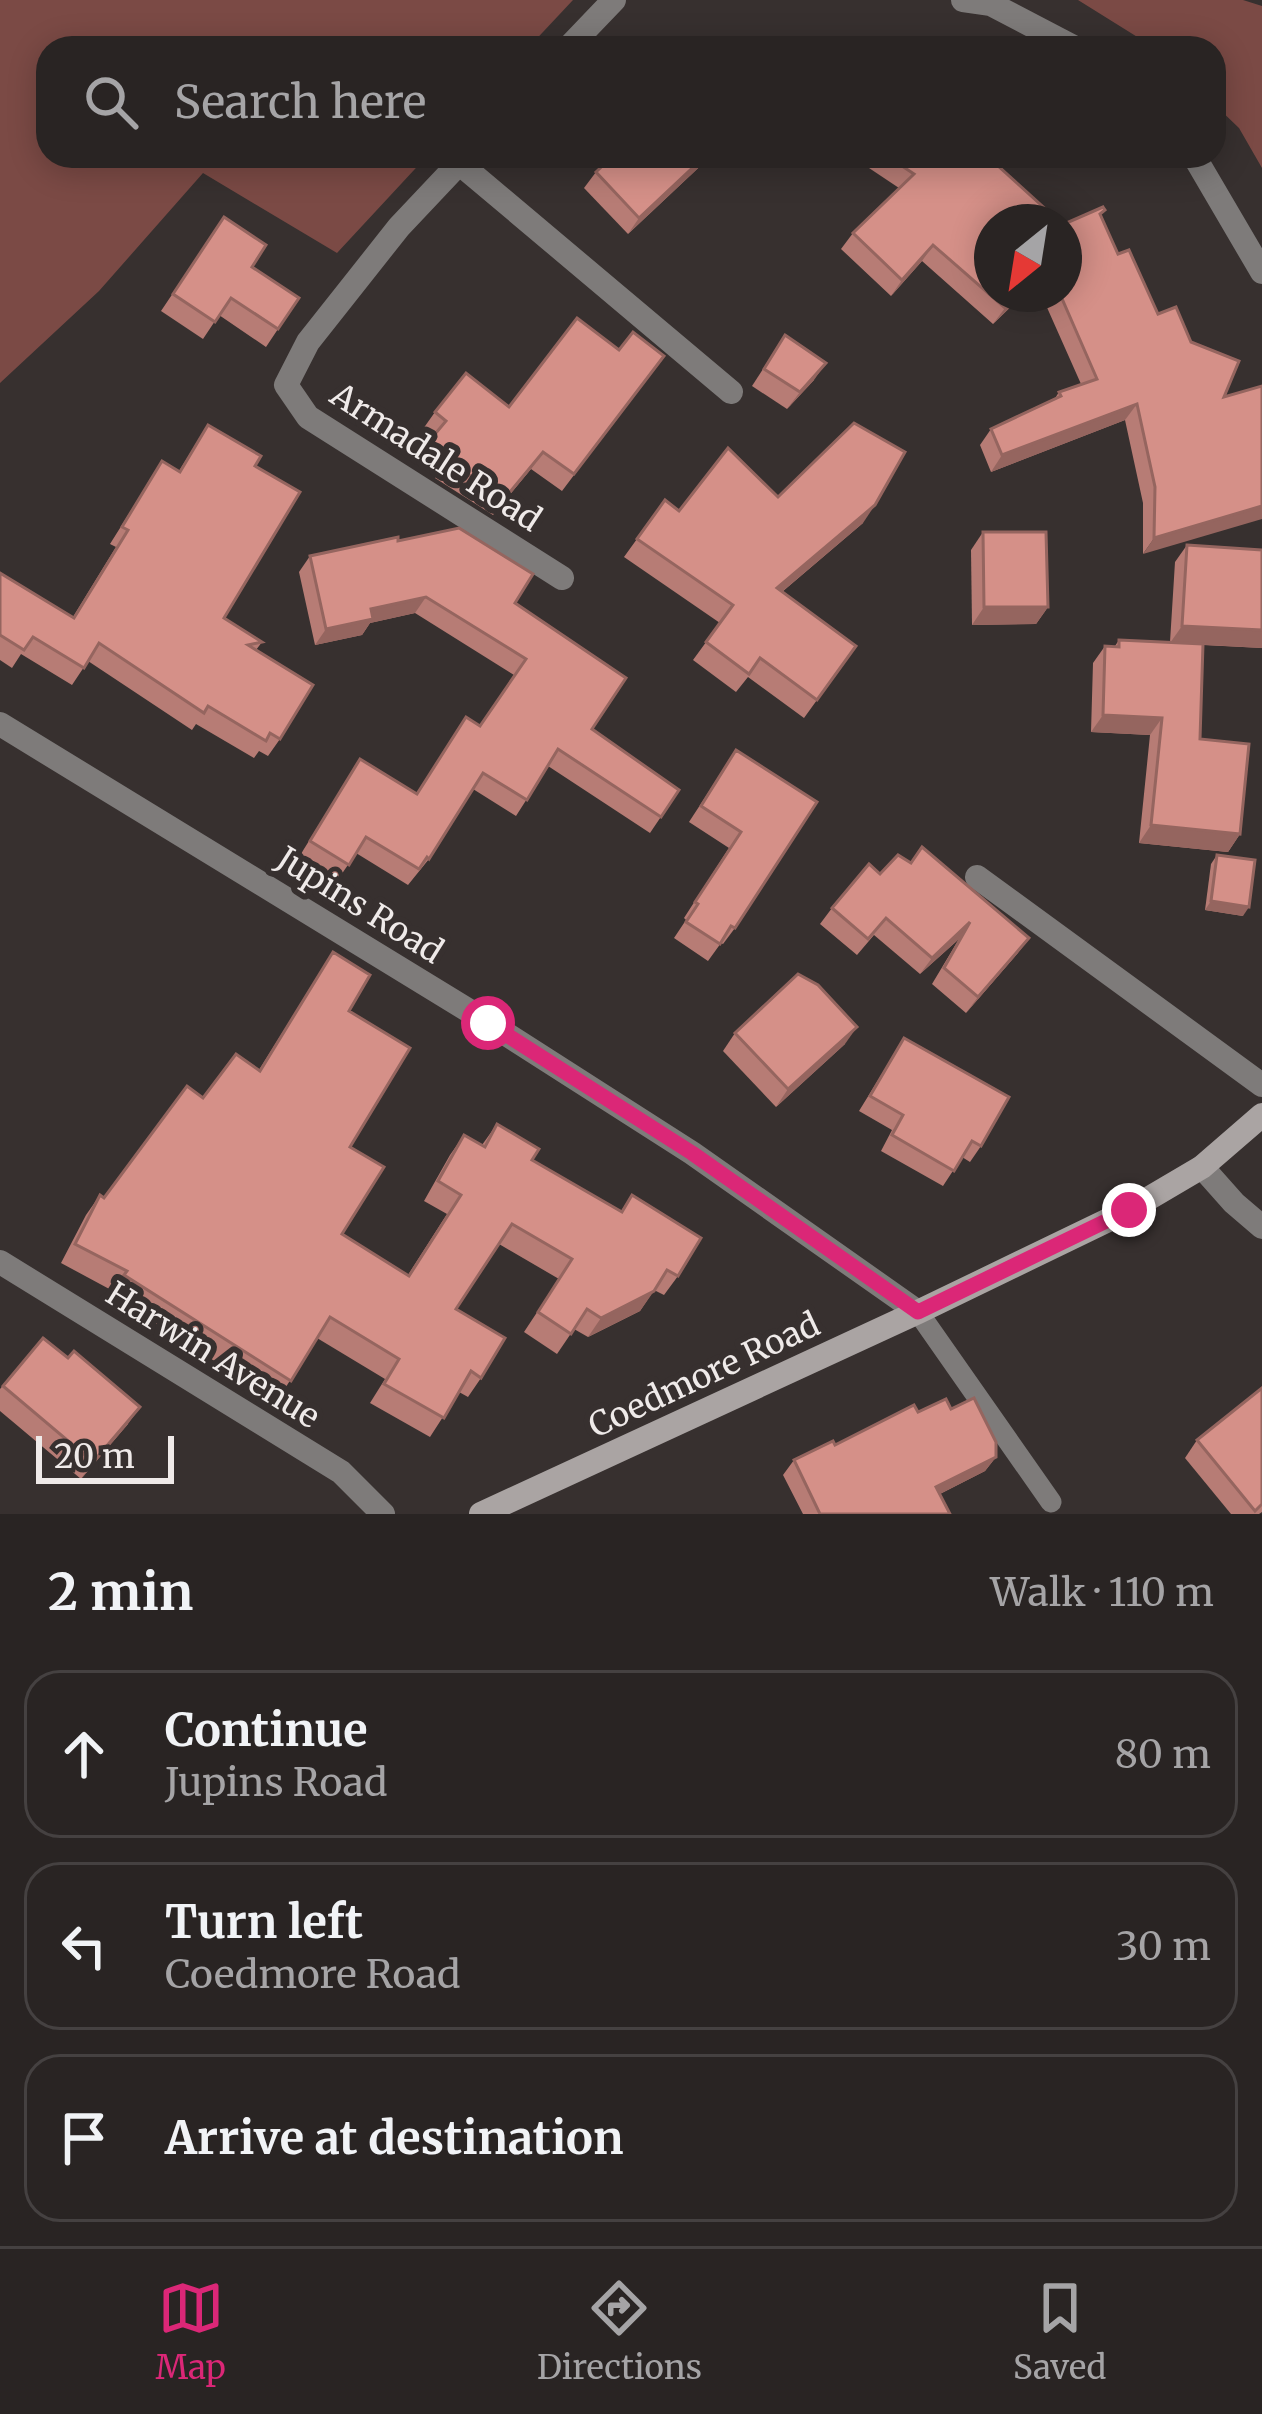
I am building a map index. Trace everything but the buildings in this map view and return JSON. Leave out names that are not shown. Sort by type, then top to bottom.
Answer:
[{"type":"street","points":[[580,36],[614,0]]},
{"type":"street","points":[[963,0],[991,4],[1052,36]]},
{"type":"street","name":"Armadale Road","points":[[455,168],[399,227],[308,342],[286,385],[308,417],[562,578]]},
{"type":"street","points":[[472,168],[731,392]]},
{"type":"street","points":[[1201,168],[1262,272]]},
{"type":"street","name":"Jupins Road","points":[[0,724],[655,1129],[918,1312]]},
{"type":"street","points":[[977,878],[1262,1085]]},
{"type":"street","name":"Coedmore Road","points":[[482,1514],[1129,1210],[1202,1167],[1262,1114]]},
{"type":"street","points":[[1202,1167],[1262,1227]]},
{"type":"street","name":"Harwin Avenue","points":[[0,1262],[341,1472],[383,1514]]},
{"type":"lane","points":[[918,1312],[1051,1502]]},
{"type":"shaded area","points":[[0,0],[573,0],[539,36],[36,36],[36,168],[416,168],[337,253],[203,173],[99,291],[0,383]]},
{"type":"shaded area","points":[[1078,0],[1243,0],[1262,6],[1262,168],[1239,128],[1226,116],[1226,36],[1136,36]]},
{"type":"route","points":[[488,1023],[692,1153],[918,1312],[1129,1210]]}]
